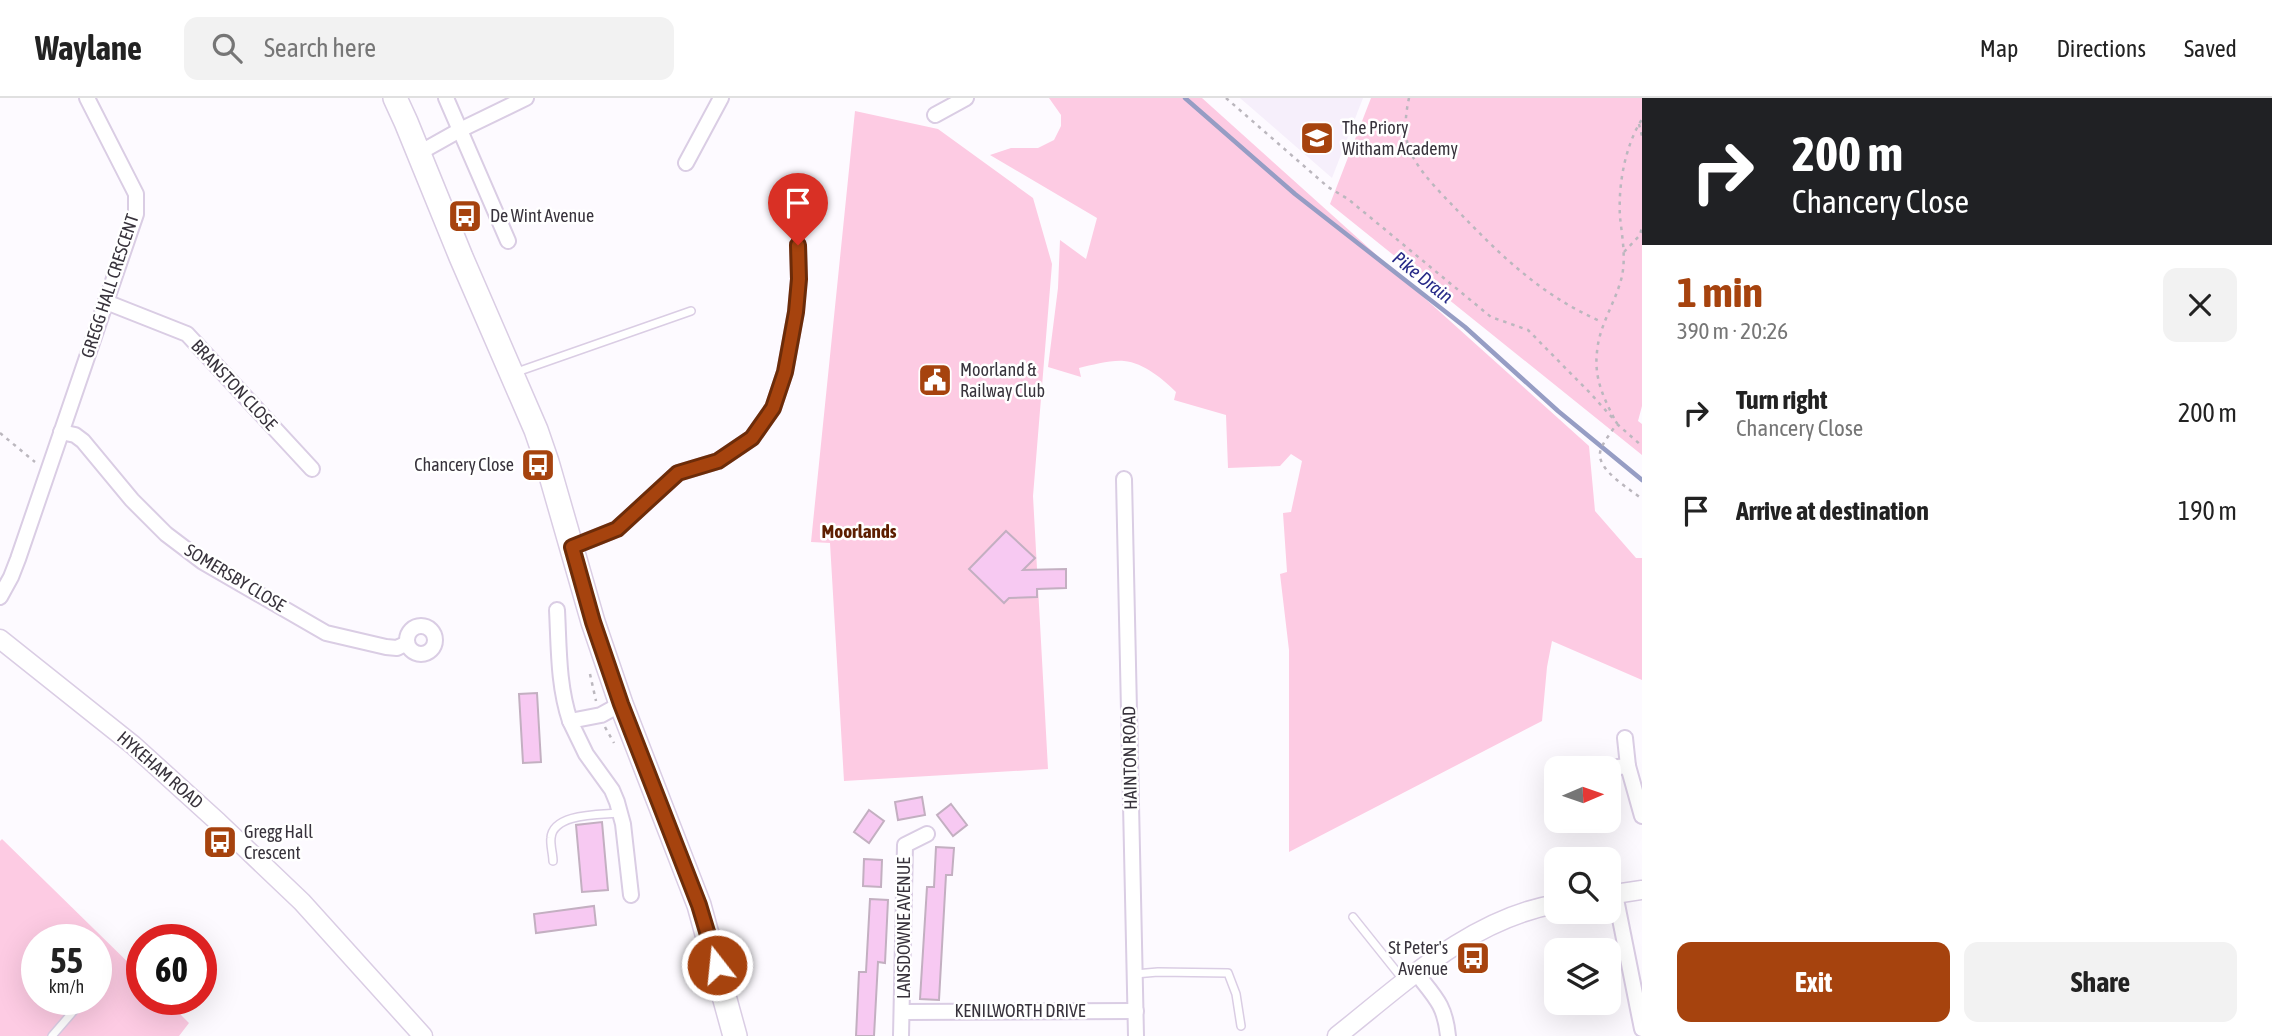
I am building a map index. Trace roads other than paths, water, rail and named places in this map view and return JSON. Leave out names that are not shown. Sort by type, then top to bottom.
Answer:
[{"type":"main road","points":[[394,98],[513,373],[547,462],[593,622],[621,704],[699,905],[735,1036]]},
{"type":"street","name":"GREGG HALL CRESCENT","points":[[0,597],[11,577],[137,204],[131,183],[87,98]]},
{"type":"street","points":[[446,98],[508,241]]},
{"type":"street","points":[[419,153],[526,98]]},
{"type":"street","points":[[686,163],[721,98]]},
{"type":"street","points":[[935,115],[966,98]]},
{"type":"street","points":[[572,547],[617,529],[678,473],[718,461],[752,438],[773,408],[785,372],[796,312],[798,245]]},
{"type":"street","name":"BRANSTON CLOSE","points":[[106,302],[187,334],[312,469]]},
{"type":"street","name":"SOMERSBY CLOSE","points":[[61,432],[75,435],[83,441],[132,500],[166,534],[202,562],[326,633],[386,647],[397,648],[407,643]]},
{"type":"street","name":"HAINTON ROAD","points":[[1124,479],[1136,1036]]},
{"type":"street","points":[[557,610],[562,698],[586,754],[612,790],[620,813],[631,895]]},
{"type":"street","name":"HYKEHAM ROAD","points":[[0,639],[133,745],[218,822],[302,902],[423,1036]]},
{"type":"street","points":[[570,721],[601,715],[621,704]]},
{"type":"street","points":[[1625,738],[1628,766],[1642,816]]},
{"type":"street","points":[[1621,767],[1628,766]]},
{"type":"street","name":"LANSDOWNE AVENUE","points":[[901,1036],[905,845],[927,834]]},
{"type":"street","points":[[1621,893],[1642,890]]},
{"type":"street","points":[[1337,1036],[1455,944],[1520,914],[1544,907]]},
{"type":"street","points":[[1619,924],[1642,1029]]},
{"type":"street","points":[[1411,978],[1443,1008],[1448,1036]]},
{"type":"street","name":"KENILWORTH DRIVE","points":[[903,1012],[1136,1011]]},
{"type":"lane","points":[[513,373],[691,311]]},
{"type":"lane","points":[[553,861],[551,836],[558,824],[567,819],[620,813]]},
{"type":"lane","points":[[1353,917],[1411,978]]},
{"type":"lane","points":[[1135,974],[1228,973],[1236,994],[1241,1026]]},
{"type":"lane","points":[[52,1036],[70,1015]]},
{"type":"waterway","name":"Pike Drain","points":[[1185,98],[1295,194],[1465,327],[1558,411],[1642,480]]},
{"type":"place","name":"The Priory Witham Academy","points":[[1317,138]]},
{"type":"place","name":"De Wint Avenue","points":[[465,216]]},
{"type":"place","name":"Moorland & Railway Club","points":[[935,380]]},
{"type":"place","name":"Chancery Close","points":[[538,465]]},
{"type":"place","name":"Gregg Hall Crescent","points":[[220,842]]},
{"type":"place","name":"St Peter's Avenue","points":[[1473,958]]},
{"type":"district","name":"Moorlands","points":[[859,531]]}]
